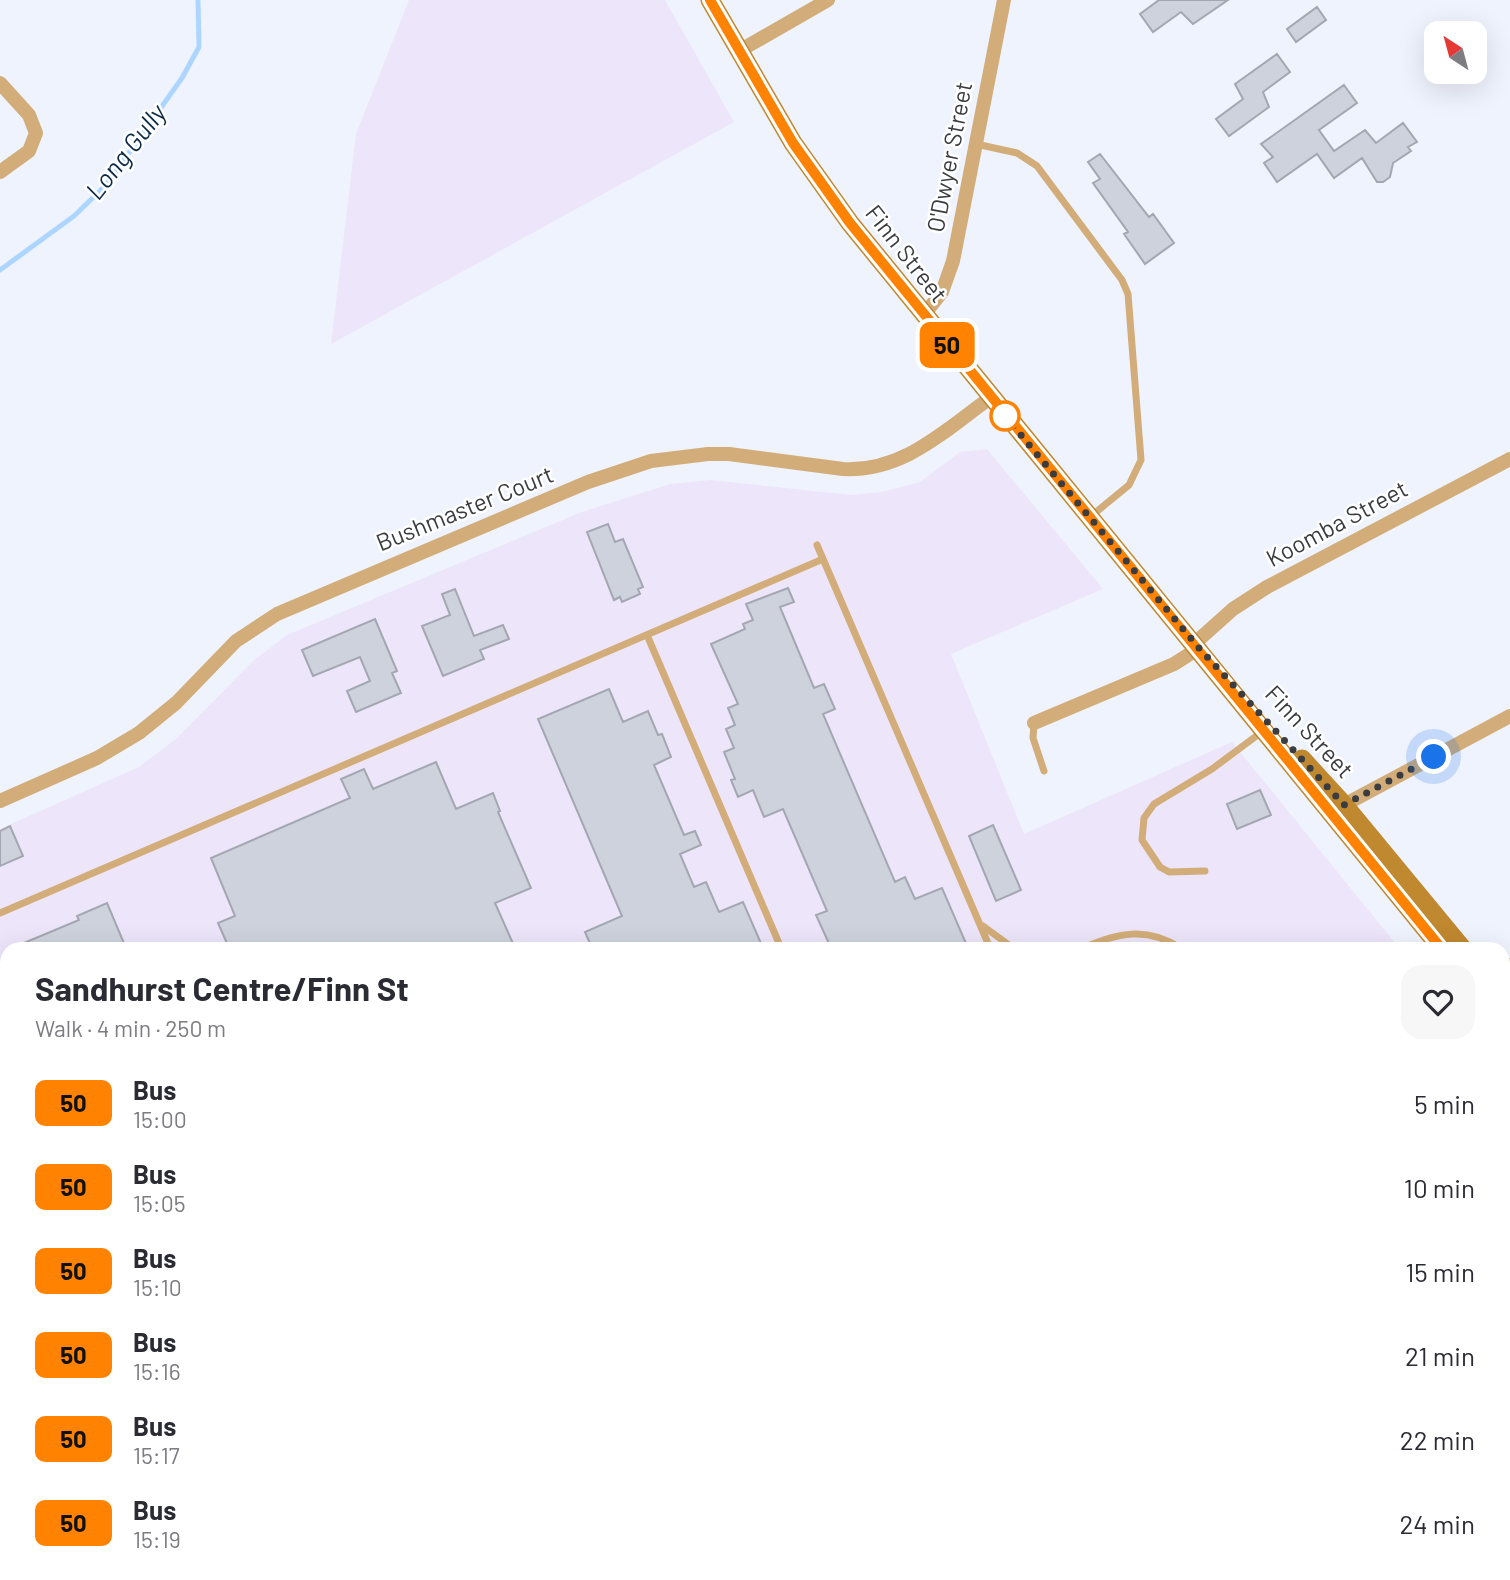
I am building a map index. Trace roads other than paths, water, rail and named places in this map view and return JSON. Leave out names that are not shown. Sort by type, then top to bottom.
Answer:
[{"type":"street","name":"Finn Street","points":[[710,0],[805,162],[923,316],[1337,810],[1436,942]]},
{"type":"street","points":[[739,51],[828,0]]},
{"type":"street","name":"O'Dwyer Street","points":[[923,316],[937,301],[947,281],[1004,0]]},
{"type":"street","points":[[0,83],[29,115],[36,128],[36,138],[29,151],[0,173]]},
{"type":"street","name":"Bushmaster Court","points":[[0,802],[96,758],[139,733],[176,703],[236,641],[277,614],[563,493],[651,461],[708,454],[843,469],[865,470],[885,466],[919,449],[990,398]]},
{"type":"street","name":"Koomba Street","points":[[1034,723],[1174,664],[1233,609],[1267,587],[1510,459]]},
{"type":"street","name":"Finn Street","points":[[1197,645],[1264,731],[1457,942]]},
{"type":"street","points":[[1337,810],[1510,716]]},
{"type":"lane","points":[[976,144],[1017,153],[1037,166],[1122,280],[1128,294],[1141,460],[1129,485],[1089,517]]},
{"type":"lane","points":[[817,545],[988,942]]},
{"type":"lane","points":[[0,913],[823,559]]},
{"type":"lane","points":[[647,635],[779,942]]},
{"type":"lane","points":[[1034,723],[1033,738],[1044,771]]},
{"type":"lane","points":[[1205,871],[1169,872],[1160,867],[1142,840],[1144,818],[1154,804],[1212,769],[1264,731]]},
{"type":"lane","points":[[980,923],[1005,942]]},
{"type":"lane","points":[[1099,942],[1136,932],[1170,942]]},
{"type":"waterway","name":"Long Gully","points":[[0,270],[74,216],[106,185],[182,78],[199,47],[198,0]]}]
